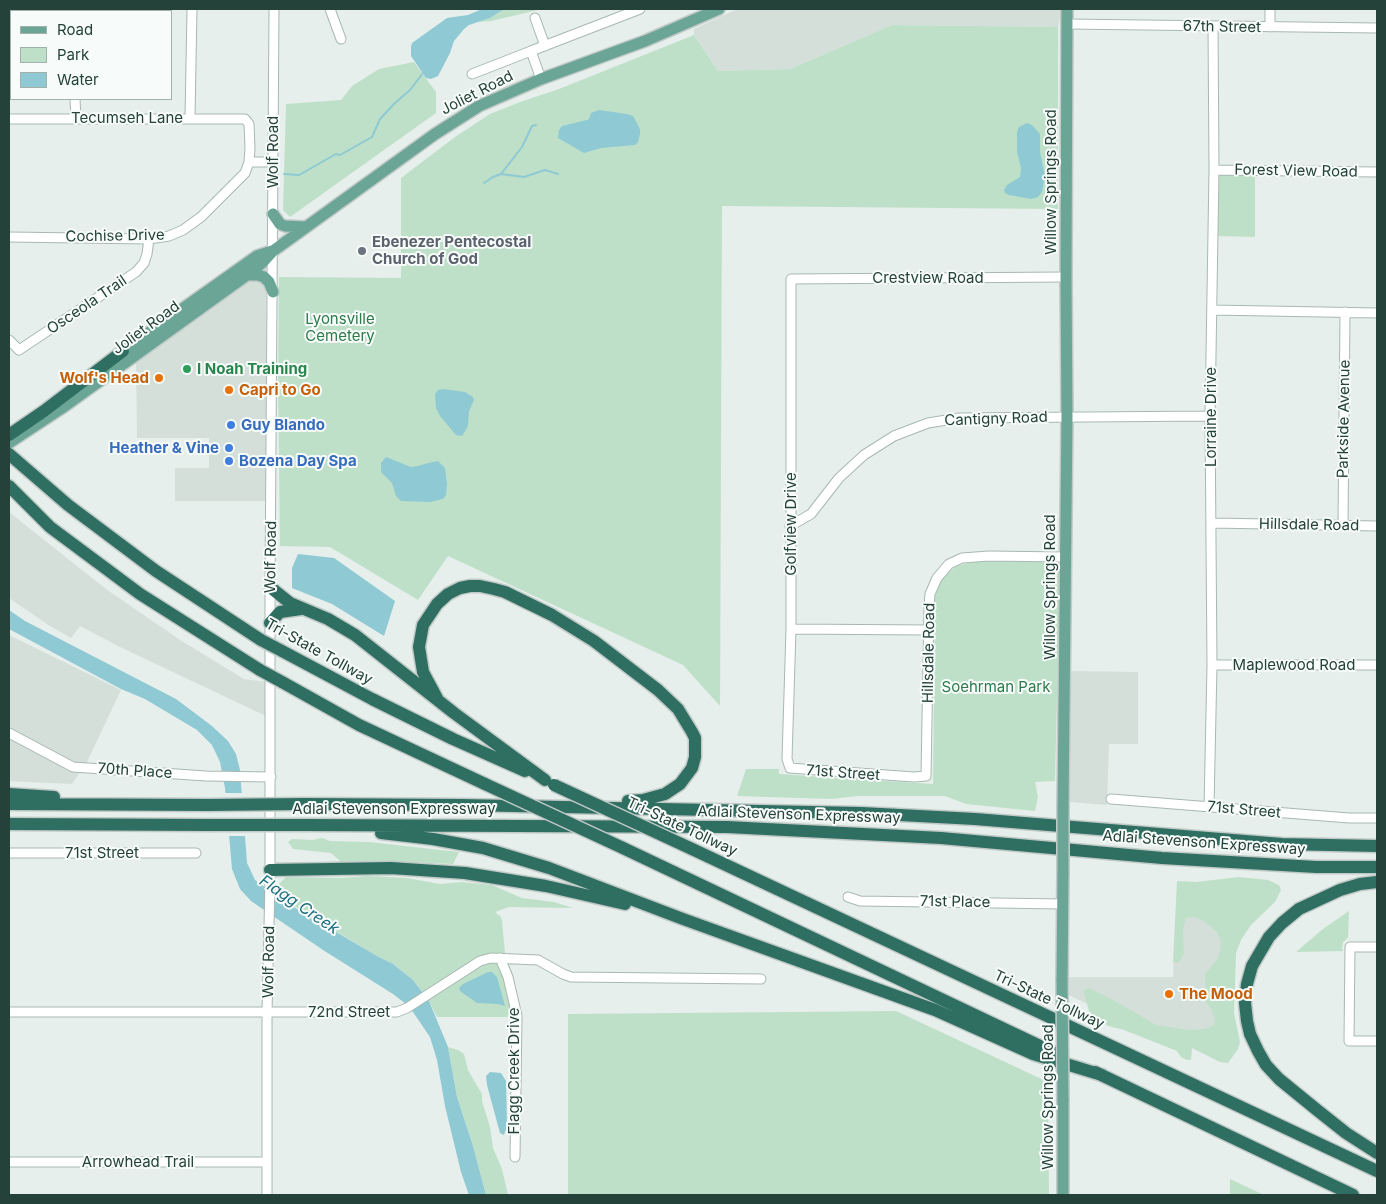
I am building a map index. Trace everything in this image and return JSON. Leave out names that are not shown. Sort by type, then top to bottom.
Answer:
[{"type":"highway","name":"Joliet Road","points":[[9,435],[124,351]]},
{"type":"highway","points":[[9,431],[82,379],[84,381]]},
{"type":"highway","name":"Tri-State Tollway","points":[[9,451],[68,505],[156,571],[261,640],[453,739],[549,782],[1377,1171]]},
{"type":"highway","points":[[9,486],[50,527],[140,594],[260,670],[359,725],[623,848],[1354,1195]]},
{"type":"highway","points":[[437,698],[423,672],[419,647],[423,625],[436,604],[448,594],[460,588],[480,586],[505,592],[552,615],[580,632],[638,673],[684,716],[695,738],[696,749],[692,768],[680,784],[665,794],[642,800],[562,807]]},
{"type":"highway","points":[[270,587],[290,603],[328,619],[355,635],[549,782]]},
{"type":"highway","points":[[270,623],[280,612],[304,609]]},
{"type":"highway","points":[[9,794],[188,805]]},
{"type":"highway","name":"Adlai Stevenson Expressway","points":[[9,804],[304,804],[741,809],[975,819],[1282,844],[1377,846]]},
{"type":"highway","name":"Adlai Stevenson Expressway","points":[[9,824],[727,827],[941,838],[1162,858],[1316,866],[1377,867]]},
{"type":"highway","points":[[324,826],[433,839],[483,848],[549,868],[683,919],[935,1010],[1033,1054],[1102,1075]]},
{"type":"highway","points":[[270,877],[391,868],[465,873],[546,886],[683,919]]},
{"type":"highway","points":[[1377,882],[1360,884],[1340,890],[1299,910],[1282,922],[1269,936],[1252,966],[1247,984],[1245,1003],[1250,1034],[1266,1065],[1346,1133],[1377,1153]]},
{"type":"main road","name":"Joliet Road","points":[[9,451],[62,408],[247,276],[273,251],[435,134],[479,106],[541,79],[645,42],[719,9]]},
{"type":"main road","name":"Willow Springs Road","points":[[1064,1195],[1062,981],[1067,9]]},
{"type":"main road","points":[[273,214],[280,224],[285,226],[306,227]]},
{"type":"main road","name":"Joliet Road","points":[[124,351],[256,256],[273,251]]},
{"type":"main road","points":[[247,276],[258,275],[264,277],[269,282],[273,292]]},
{"type":"street","points":[[190,118],[192,9]]},
{"type":"street","name":"Wolf Road","points":[[267,1195],[274,9]]},
{"type":"street","points":[[330,9],[341,39]]},
{"type":"street","points":[[472,74],[640,9]]},
{"type":"street","points":[[1270,9],[1270,27]]},
{"type":"street","points":[[535,18],[545,46]]},
{"type":"street","name":"67th Street","points":[[1067,24],[1377,28]]},
{"type":"street","name":"Lorraine Drive","points":[[1209,807],[1212,665],[1210,416],[1214,170],[1213,27]]},
{"type":"street","points":[[531,51],[541,79]]},
{"type":"street","points":[[75,100],[76,119]]},
{"type":"street","name":"Tecumseh Lane","points":[[9,119],[245,119],[249,124],[249,162]]},
{"type":"street","points":[[249,162],[273,162]]},
{"type":"street","name":"Cochise Drive","points":[[9,237],[149,239],[169,236],[183,230],[201,217],[245,173],[249,162]]},
{"type":"street","name":"Forest View Road","points":[[1214,170],[1377,172]]},
{"type":"street","name":"Osceola Trail","points":[[9,340],[19,350],[136,272],[144,264],[149,239]]},
{"type":"street","name":"Crestview Road","points":[[791,279],[1066,277]]},
{"type":"street","name":"Golfview Drive","points":[[790,768],[788,759],[791,628],[791,279]]},
{"type":"street","points":[[1212,310],[1377,312]]},
{"type":"street","name":"Parkside Avenue","points":[[1343,526],[1345,312]]},
{"type":"street","name":"Cantigny Road","points":[[790,526],[811,514],[839,478],[864,455],[894,436],[928,423],[959,418],[1210,416]]},
{"type":"street","name":"Hillsdale Road","points":[[1212,523],[1377,526]]},
{"type":"street","name":"Hillsdale Road","points":[[926,776],[928,606],[933,584],[942,570],[949,564],[962,558],[974,556],[1065,557]]},
{"type":"street","points":[[791,628],[928,630]]},
{"type":"street","name":"Maplewood Road","points":[[1212,665],[1377,665]]},
{"type":"street","name":"70th Place","points":[[9,733],[72,767],[206,776],[270,777]]},
{"type":"street","name":"71st Street","points":[[790,768],[914,777],[926,776]]},
{"type":"street","name":"71st Street","points":[[1111,799],[1349,818],[1377,818]]},
{"type":"street","name":"71st Street","points":[[9,853],[196,853]]},
{"type":"street","name":"71st Place","points":[[848,897],[860,901],[1063,904]]},
{"type":"street","points":[[1377,947],[1350,947],[1349,1041],[1377,1042]]},
{"type":"street","name":"72nd Street","points":[[9,1012],[397,1012],[435,991],[480,961],[491,958],[538,960],[571,977],[761,979]]},
{"type":"street","name":"Flagg Creek Drive","points":[[500,958],[508,977],[516,1007],[514,1157]]},
{"type":"street","name":"Arrowhead Trail","points":[[9,1162],[267,1162]]},
{"type":"shaded area","points":[[737,9],[1062,9],[1058,27],[892,25],[790,69],[718,71],[694,35],[694,29]]},
{"type":"shaded area","points":[[257,278],[263,284],[266,294],[267,501],[175,501],[175,468],[209,468],[209,438],[137,438],[136,359],[241,284]]},
{"type":"shaded area","points":[[9,512],[106,589],[180,640],[244,679],[266,682],[266,716],[80,626],[71,638],[9,598]]},
{"type":"shaded area","points":[[9,635],[121,690],[87,762],[72,784],[9,781]]},
{"type":"shaded area","points":[[1069,671],[1138,672],[1138,744],[1109,744],[1107,805],[1070,802]]},
{"type":"shaded area","points":[[1176,913],[1232,917],[1224,1041],[1195,1043],[1189,1051],[1066,994],[1066,977],[1173,977]]},
{"type":"green space","points":[[497,9],[542,9],[491,21],[477,22],[490,18]]},
{"type":"green space","name":"Lyonsville Cemetery","points":[[892,25],[1058,27],[1058,209],[722,206],[720,706],[683,665],[448,556],[418,600],[330,547],[280,546],[279,277],[401,278],[401,178],[455,137],[490,114],[559,89],[694,35],[718,71],[790,69]]},
{"type":"green space","points":[[414,62],[436,92],[436,113],[290,217],[283,210],[286,104],[341,100],[352,86],[379,69]]},
{"type":"green space","points":[[1255,174],[1255,237],[1216,236],[1217,175]]},
{"type":"green space","name":"Soehrman Park","points":[[976,561],[1053,562],[1057,564],[1060,571],[1055,781],[1035,782],[1038,797],[1035,811],[966,804],[945,796],[857,796],[831,799],[737,796],[746,769],[779,769],[779,774],[933,784],[935,595],[941,580],[946,574],[957,566]]},
{"type":"green space","points":[[322,838],[330,841],[369,842],[459,852],[453,864],[386,861],[341,862],[331,853],[293,849],[288,842],[292,839],[313,840]]},
{"type":"green space","points":[[368,876],[407,878],[440,884],[462,882],[492,885],[522,898],[554,902],[573,908],[509,907],[495,912],[501,917],[502,921],[505,953],[503,973],[512,1017],[437,1017],[429,1001],[413,980],[393,964],[277,896],[277,886],[286,877],[341,878]]},
{"type":"green space","points":[[1239,877],[1268,880],[1279,885],[1281,890],[1275,902],[1251,925],[1241,940],[1236,953],[1234,1013],[1240,1042],[1238,1049],[1228,1063],[1220,1062],[1192,1048],[1191,1060],[1187,1060],[1181,1057],[1177,1051],[1124,1030],[1108,1026],[1089,1011],[1084,993],[1085,989],[1089,988],[1156,1025],[1189,1030],[1205,1029],[1214,1025],[1215,1019],[1206,1002],[1205,974],[1216,961],[1221,941],[1216,931],[1204,921],[1195,917],[1186,918],[1183,929],[1184,954],[1178,963],[1173,962],[1177,881],[1196,882]]},
{"type":"green space","points":[[1349,911],[1348,938],[1343,942],[1343,951],[1296,952],[1323,929]]},
{"type":"green space","points":[[896,1011],[1048,1082],[1049,1195],[568,1195],[568,1014]]},
{"type":"green space","points":[[448,1047],[464,1054],[468,1070],[482,1094],[493,1148],[502,1169],[508,1195],[486,1195],[457,1097]]},
{"type":"green space","points":[[1230,1179],[1264,1195],[1230,1195]]},
{"type":"water","points":[[482,9],[497,9],[499,12],[464,29],[454,41],[438,76],[431,79],[426,78],[411,56],[412,43],[447,18],[468,15]]},
{"type":"water","points":[[599,110],[633,116],[640,129],[638,142],[635,145],[601,148],[584,153],[558,138],[559,130],[562,126],[587,120],[591,113]]},
{"type":"water","points":[[1027,123],[1032,125],[1040,134],[1040,152],[1045,176],[1042,192],[1038,197],[1031,199],[1009,195],[1004,190],[1007,185],[1020,177],[1021,168],[1017,152],[1017,132],[1019,127]]},
{"type":"water","points":[[438,390],[465,392],[473,397],[474,400],[469,411],[468,426],[462,436],[456,435],[440,416],[436,408],[435,394]]},
{"type":"water","points":[[386,457],[411,467],[438,461],[445,468],[446,495],[443,499],[430,502],[401,501],[396,496],[392,483],[381,472],[381,463]]},
{"type":"water","points":[[298,554],[334,558],[395,601],[384,636],[332,604],[292,588],[292,568]]},
{"type":"water","points":[[9,610],[25,621],[176,699],[212,726],[228,741],[236,754],[240,770],[247,863],[255,880],[285,902],[393,964],[413,980],[429,1001],[448,1047],[457,1097],[486,1195],[469,1195],[461,1172],[445,1106],[437,1060],[430,1037],[413,1012],[393,994],[323,950],[251,901],[240,889],[232,869],[225,788],[220,762],[212,745],[197,730],[145,699],[121,689],[9,629]]},
{"type":"water","points":[[488,972],[492,972],[497,977],[505,1006],[477,1003],[460,991],[459,988],[463,984]]},
{"type":"water","points":[[490,1072],[501,1073],[506,1081],[507,1126],[504,1135],[500,1133],[487,1085],[486,1076]]},
{"type":"pier","points":[[223,793],[244,793],[247,836],[227,836]]},
{"type":"waterway","points":[[496,12],[503,9]]},
{"type":"waterway","points":[[284,174],[299,175],[336,154],[340,155],[372,137],[380,119],[410,90],[423,73]]},
{"type":"waterway","points":[[501,174],[522,147],[532,126],[536,125]]},
{"type":"waterway","points":[[484,183],[501,174],[524,177],[545,170],[558,174]]},
{"type":"place","name":"Ebenezer Pentecostal Church of God","points":[[362,251]]},
{"type":"place","name":"I Noah Training","points":[[187,369]]},
{"type":"place","name":"Wolf's Head","points":[[159,378]]},
{"type":"place","name":"Capri to Go","points":[[229,390]]},
{"type":"place","name":"Guy Blando","points":[[231,425]]},
{"type":"place","name":"Heather & Vine","points":[[229,448]]},
{"type":"place","name":"Bozena Day Spa","points":[[229,461]]},
{"type":"place","name":"The Mood","points":[[1169,994]]},
{"type":"water label","name":"Flagg Creek","points":[[299,905]]}]
